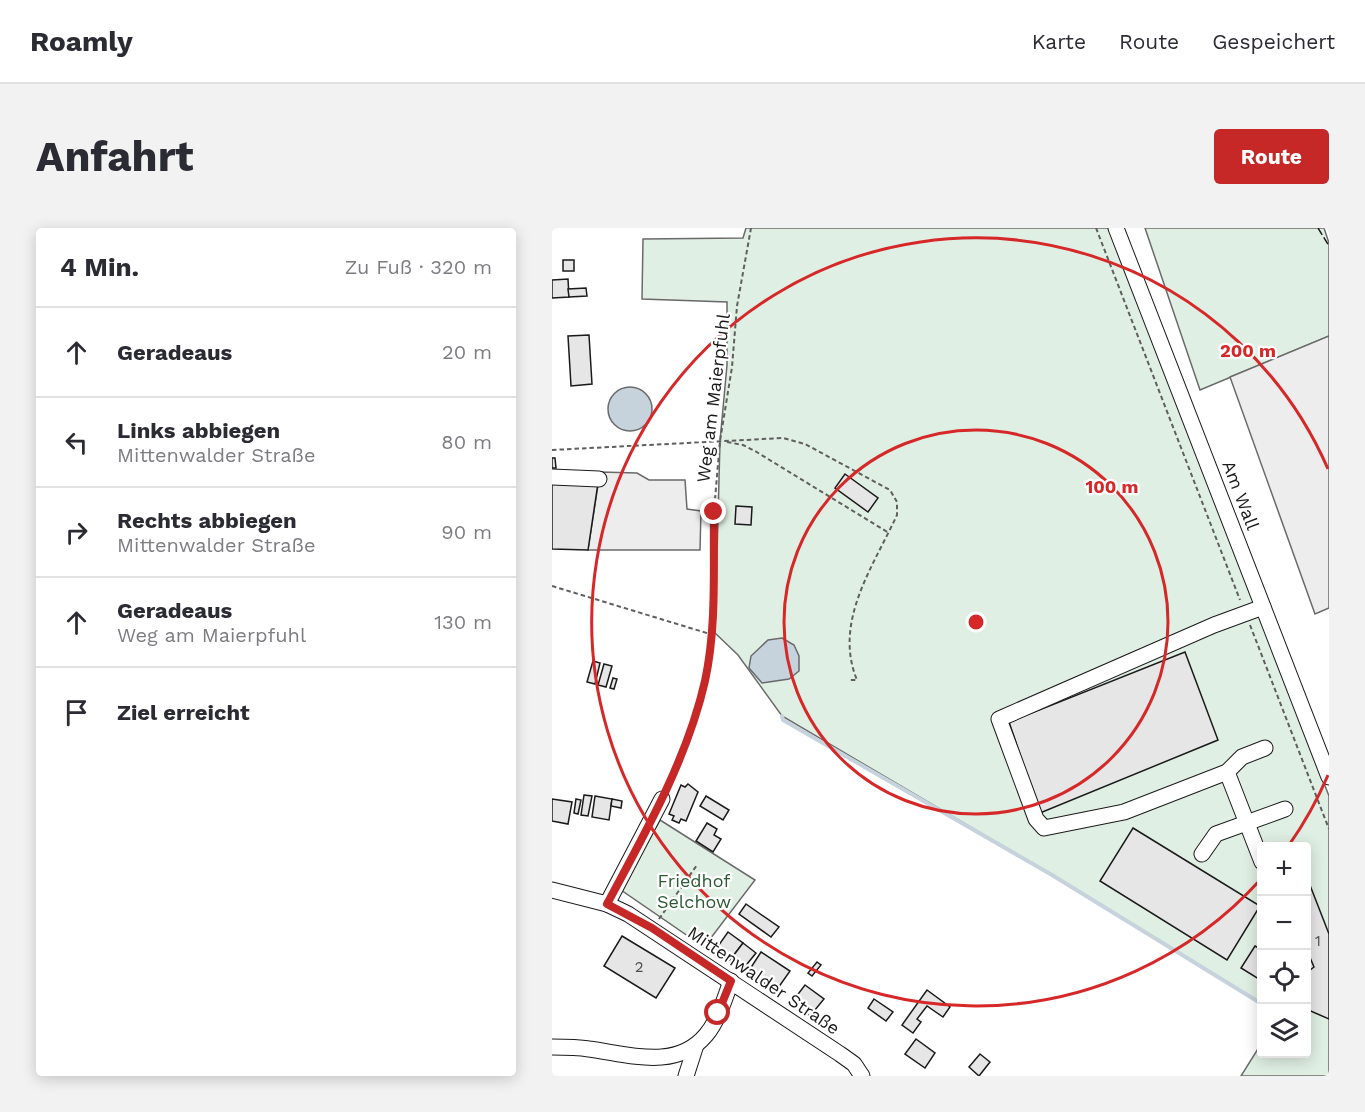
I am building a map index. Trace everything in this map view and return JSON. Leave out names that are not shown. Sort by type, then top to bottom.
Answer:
[{"type":"street","name":"Am Wall","points":[[1116,228],[1329,777]]},
{"type":"street","points":[[552,477],[598,479]]},
{"type":"street","points":[[1263,607],[1214,625],[999,719],[1036,819],[1044,828],[1124,812],[1227,772],[1242,757],[1265,748]]},
{"type":"street","points":[[1227,772],[1257,850]]},
{"type":"street","points":[[607,904],[662,800]]},
{"type":"street","points":[[1202,854],[1216,834],[1286,809]]},
{"type":"street","name":"Mittenwalder Straße","points":[[552,890],[607,904],[652,928],[858,1070],[872,1076]]},
{"type":"street","points":[[552,1047],[588,1048],[627,1056],[656,1058],[678,1056],[708,1034],[731,981]]},
{"type":"street","points":[[686,1076],[696,1045]]},
{"type":"path","name":"Weg am Maierpfuhl","points":[[662,800],[683,748],[705,682],[711,634],[714,512],[720,441],[732,367],[737,306],[751,228]]},
{"type":"path","points":[[1096,228],[1329,829]]},
{"type":"path","points":[[552,450],[783,438],[806,444],[890,490],[897,502],[897,515],[852,611],[848,645],[850,664],[857,680],[850,680]]},
{"type":"path","points":[[720,441],[743,445],[889,533]]},
{"type":"path","points":[[552,586],[711,634]]},
{"type":"path","points":[[652,928],[697,865]]},
{"type":"green space","points":[[746,228],[1110,228],[1329,796],[1329,1076],[1241,1076],[1257,1050],[1257,1058],[1311,1058],[1311,842],[1257,842],[1257,1002],[1052,875],[782,716],[738,655],[715,633],[720,441],[727,365],[727,302],[642,299],[643,239],[743,238]]},
{"type":"green space","points":[[1145,228],[1324,228],[1329,243],[1329,336],[1200,390]]},
{"type":"green space","name":"Friedhof Selchow","points":[[660,820],[755,880],[704,947],[621,890]]},
{"type":"shaded area","points":[[1329,336],[1329,608],[1315,614],[1230,377]]},
{"type":"shaded area","points":[[630,387],[645,394],[652,409],[645,424],[630,431],[615,424],[608,409],[615,394]]},
{"type":"shaded area","points":[[600,472],[637,473],[649,480],[685,480],[687,509],[701,511],[700,550],[588,550]]},
{"type":"shaded area","points":[[782,638],[794,645],[799,656],[799,671],[789,679],[762,683],[749,668],[751,656],[768,640]]},
{"type":"building","points":[[563,260],[574,260],[574,271],[563,271]]},
{"type":"building","points":[[568,279],[569,297],[552,298],[552,280]]},
{"type":"building","points":[[586,288],[587,296],[569,297],[568,289]]},
{"type":"building","points":[[589,335],[592,384],[571,386],[568,336]]},
{"type":"building","points":[[552,458],[555,458],[556,468],[552,468]]},
{"type":"building","points":[[845,474],[878,498],[868,512],[835,488]]},
{"type":"building","points":[[552,482],[598,483],[588,550],[552,549]]},
{"type":"building","points":[[736,506],[752,507],[751,525],[735,524]]},
{"type":"building","points":[[1185,652],[1218,740],[1040,813],[1009,722]]},
{"type":"building","points":[[593,661],[600,663],[595,684],[587,682]]},
{"type":"building","points":[[604,664],[612,666],[606,687],[598,685]]},
{"type":"building","points":[[613,678],[617,679],[614,689],[610,688]]},
{"type":"building","points":[[688,784],[698,792],[686,821],[681,819],[679,823],[672,820],[674,816],[669,814],[681,785],[685,787]]},
{"type":"building","points":[[584,795],[592,796],[588,816],[581,815]]},
{"type":"building","points":[[595,796],[612,799],[609,820],[592,817]]},
{"type":"building","points":[[706,796],[729,810],[723,820],[700,806]]},
{"type":"building","points":[[552,799],[572,802],[568,824],[552,821]]},
{"type":"building","points":[[576,799],[581,800],[578,814],[574,813]]},
{"type":"building","points":[[612,799],[622,801],[621,808],[611,806]]},
{"type":"building","points":[[707,823],[717,829],[714,835],[721,839],[713,852],[696,841]]},
{"type":"building","points":[[1133,828],[1257,904],[1257,911],[1227,960],[1100,881]]},
{"type":"building","points":[[1311,888],[1329,934],[1329,1019],[1311,1011],[1311,969],[1314,967],[1311,960]]},
{"type":"building","points":[[746,904],[779,927],[771,937],[739,914]]},
{"type":"building","points":[[728,932],[743,943],[730,960],[716,949]]},
{"type":"building","points":[[622,936],[675,968],[656,998],[604,966]]},
{"type":"building","points":[[743,943],[756,953],[743,969],[730,960]]},
{"type":"building","points":[[1255,946],[1257,947],[1257,978],[1241,968]]},
{"type":"building","points":[[761,952],[790,971],[776,991],[748,972]]},
{"type":"building","points":[[817,962],[821,965],[812,976],[808,973]]},
{"type":"building","points":[[805,985],[824,999],[810,1016],[792,1002]]},
{"type":"building","points":[[927,990],[950,1007],[943,1017],[927,1006],[917,1019],[921,1022],[913,1033],[902,1025]]},
{"type":"building","points":[[874,999],[893,1012],[886,1021],[868,1008]]},
{"type":"building","points":[[916,1039],[935,1053],[925,1068],[905,1054]]},
{"type":"building","points":[[980,1054],[990,1062],[979,1076],[969,1067]]},
{"type":"waterway","points":[[782,716],[783,720],[1052,875],[1257,1001]]},
{"type":"fence","points":[[1318,228],[1329,246]]},
{"type":"route","points":[[714,512],[712,619],[705,682],[683,748],[656,812],[607,904],[652,928],[731,981],[718,1013]]}]
